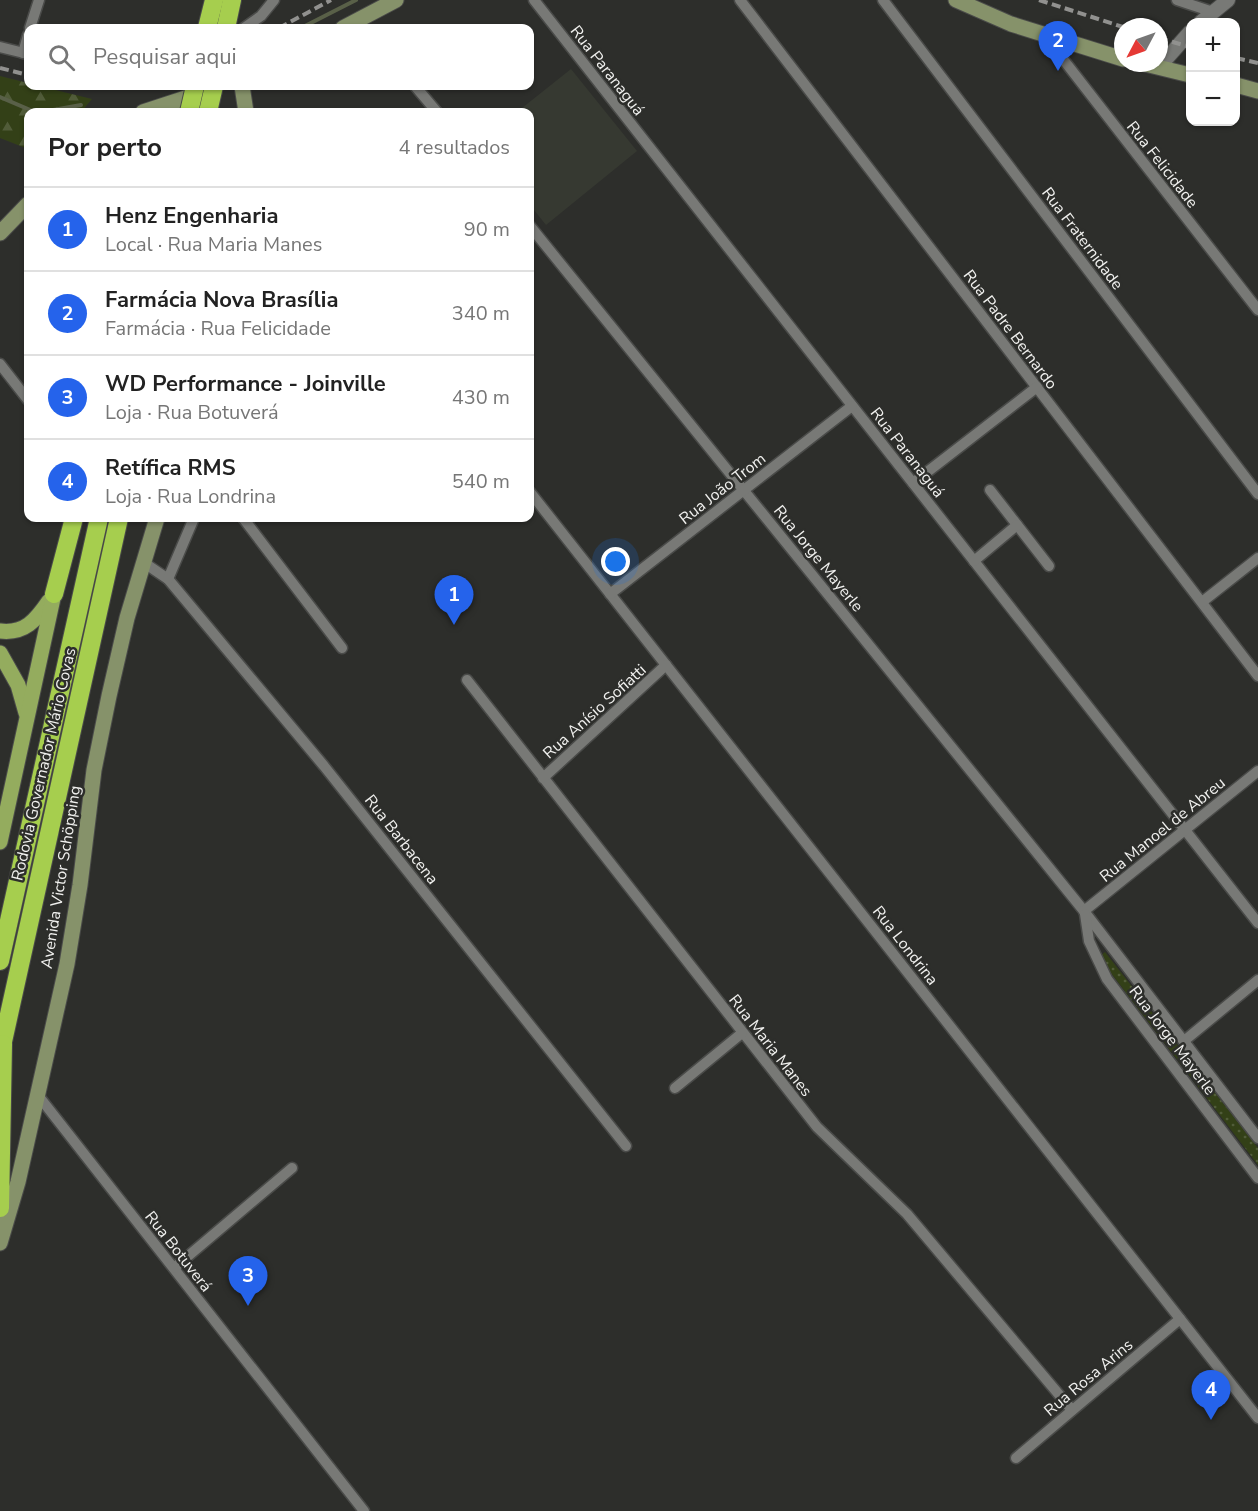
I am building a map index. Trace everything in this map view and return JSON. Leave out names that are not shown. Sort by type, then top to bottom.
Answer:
[{"type":"highway","points":[[208,24],[214,0]]},
{"type":"highway","points":[[227,24],[232,0]]},
{"type":"highway","points":[[192,108],[203,90]]},
{"type":"highway","points":[[204,90],[207,108]]},
{"type":"highway","points":[[54,594],[73,522]]},
{"type":"highway","name":"Rodovia Governador Mário Covas","points":[[0,961],[98,522]]},
{"type":"highway","name":"Rodovia Governador Mário Covas","points":[[0,1208],[2,1048],[117,522]]},
{"type":"main road","points":[[365,24],[396,0]]},
{"type":"main road","points":[[956,0],[1045,36],[1114,56]]},
{"type":"main road","points":[[1168,69],[1186,74]]},
{"type":"main road","points":[[1240,86],[1258,91]]},
{"type":"main road","points":[[153,108],[199,90]]},
{"type":"main road","points":[[243,90],[245,108]]},
{"type":"main road","points":[[0,233],[24,208]]},
{"type":"main road","name":"Avenida Victor Schöpping","points":[[0,1243],[18,1182],[68,954],[102,730],[122,638],[156,522]]},
{"type":"main road","points":[[0,631],[13,633],[36,620],[54,594]]},
{"type":"main road","points":[[0,842],[54,594]]},
{"type":"main road","points":[[0,653],[18,685],[27,718]]},
{"type":"street","points":[[31,24],[39,0]]},
{"type":"street","points":[[248,24],[274,0]]},
{"type":"street","name":"Rua Paranaguá","points":[[534,0],[1258,923]]},
{"type":"street","name":"Rua Padre Bernardo","points":[[740,0],[1258,676]]},
{"type":"street","name":"Rua Fraternidade","points":[[883,0],[1258,494]]},
{"type":"street","points":[[1177,0],[1213,12]]},
{"type":"street","points":[[1206,18],[1228,0]]},
{"type":"street","name":"Rua Felicidade","points":[[1045,36],[1258,310]]},
{"type":"street","points":[[1168,57],[1186,37]]},
{"type":"street","points":[[0,47],[24,53]]},
{"type":"street","points":[[418,90],[434,108]]},
{"type":"street","name":"Rua Jorge Mayerle","points":[[534,231],[1084,911],[1258,1138]]},
{"type":"street","points":[[0,364],[24,395]]},
{"type":"street","points":[[913,483],[1037,387]]},
{"type":"street","name":"Rua João Trom","points":[[610,594],[852,406]]},
{"type":"street","points":[[990,490],[1049,566]]},
{"type":"street","name":"Rua Londrina","points":[[534,497],[1258,1418]]},
{"type":"street","points":[[168,579],[192,522]]},
{"type":"street","points":[[246,522],[342,648]]},
{"type":"street","points":[[974,561],[1017,525]]},
{"type":"street","points":[[1202,602],[1258,558]]},
{"type":"street","name":"Rua Barbacena","points":[[143,562],[168,579],[324,766],[626,1146]]},
{"type":"street","name":"Rua Anísio Sofiatti","points":[[543,778],[666,665]]},
{"type":"street","name":"Rua Maria Manes","points":[[467,680],[741,1033],[817,1127],[907,1214],[1072,1410]]},
{"type":"street","name":"Rua Manoel de Abreu","points":[[1084,911],[1258,771]]},
{"type":"street","name":"Rua Jorge Mayerle","points":[[1084,911],[1089,941],[1107,979],[1258,1178]]},
{"type":"street","points":[[1184,1041],[1258,980]]},
{"type":"street","points":[[675,1089],[741,1033]]},
{"type":"street","name":"Rua Botuverá","points":[[37,1094],[364,1511]]},
{"type":"street","points":[[174,1268],[292,1168]]},
{"type":"street","name":"Rua Rosa Arins","points":[[1016,1458],[1180,1318]]},
{"type":"shaded area","points":[[571,69],[637,151],[546,225],[534,210],[534,108],[522,108]]},
{"type":"green space","points":[[0,76],[24,82],[24,90],[55,90],[92,99],[84,108],[24,108],[24,147],[0,138]]},
{"type":"green space","points":[[1105,952],[1258,1148],[1258,1165],[1101,960],[1100,956]]},
{"type":"waterway","points":[[309,24],[356,0]]},
{"type":"waterway","points":[[0,97],[26,108]]},
{"type":"waterway","points":[[64,108],[81,105]]},
{"type":"railway","points":[[286,24],[331,0]]},
{"type":"railway","points":[[1039,0],[1114,24]]},
{"type":"railway","points":[[1168,41],[1186,46]]},
{"type":"railway","points":[[1240,59],[1258,63]]},
{"type":"railway","points":[[0,68],[24,74]]},
{"type":"place","name":"Farmácia Nova Brasília","points":[[1058,71]]},
{"type":"place","name":"Henz Engenharia","points":[[454,625]]},
{"type":"place","name":"WD Performance - Joinville","points":[[248,1306]]},
{"type":"place","name":"Retífica RMS","points":[[1211,1420]]}]
